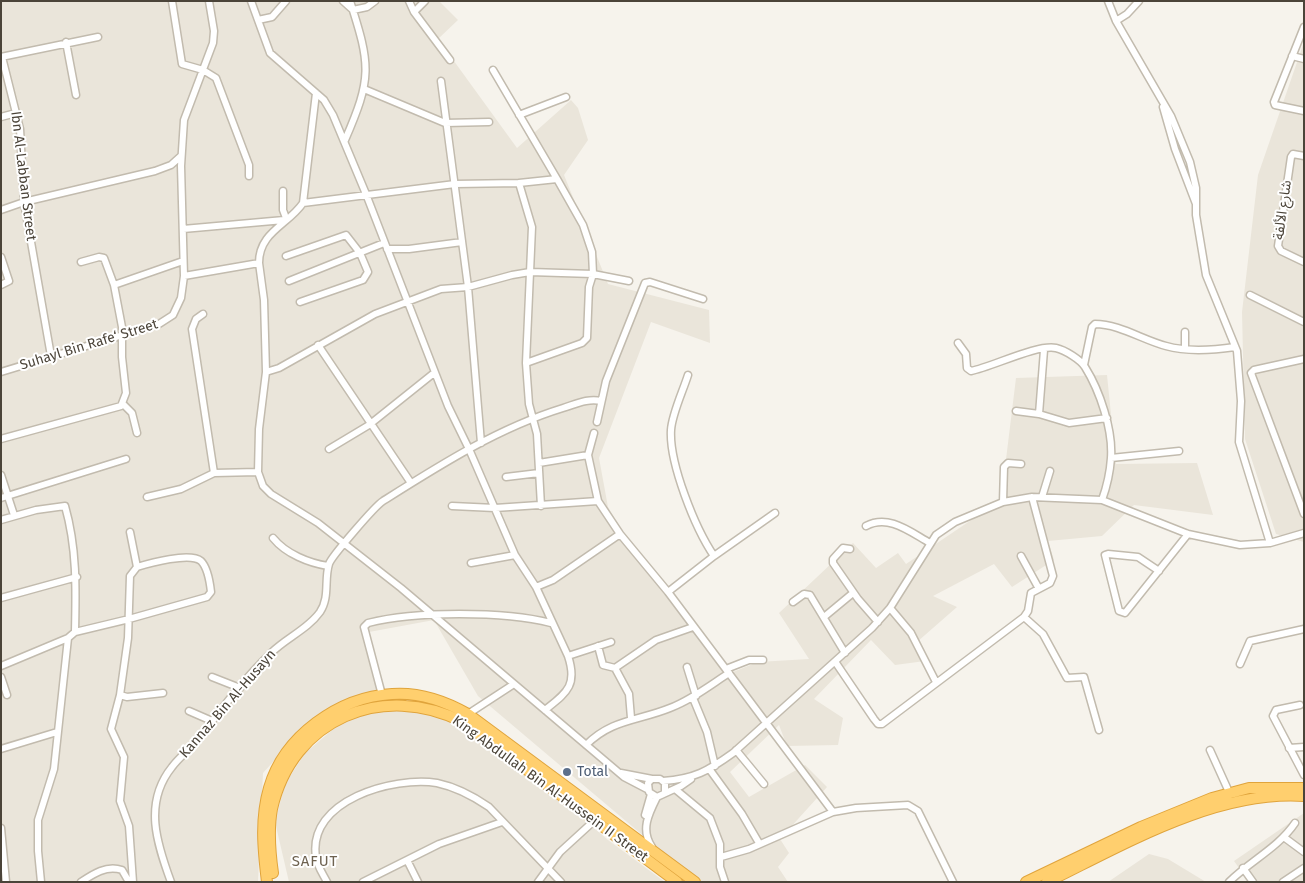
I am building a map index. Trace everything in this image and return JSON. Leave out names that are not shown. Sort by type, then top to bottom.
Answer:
[{"type":"highway","name":"King Abdullah Bin Al-Hussein II Street","points":[[267,882],[263,849],[263,816],[271,781],[281,760],[297,740],[318,721],[352,702],[382,695],[404,694],[432,699],[468,714],[574,798],[595,820],[677,882]]},
{"type":"highway","name":"King Abdullah Bin Al-Hussein II Street","points":[[274,882],[270,824],[282,778],[300,751],[320,730],[341,717],[368,707],[409,705],[449,715],[472,728],[655,852],[695,882]]},
{"type":"highway","points":[[1026,882],[1080,861],[1196,803],[1229,792],[1266,787],[1304,788]]},
{"type":"highway","points":[[1099,852],[1236,800],[1262,796],[1304,796]]},
{"type":"highway","points":[[1055,880],[1080,861]]},
{"type":"street","points":[[172,1],[182,64],[203,70],[216,78],[249,165],[249,176]]},
{"type":"street","name":"Suhayl Bin Rafe‘ Street","points":[[1,372],[163,323],[173,315],[181,298],[184,276],[181,156],[186,109],[211,50],[214,35],[209,1]]},
{"type":"street","points":[[251,1],[262,38],[270,54],[327,104],[345,140],[448,406],[469,449],[515,555],[536,587],[551,623],[568,656],[572,666],[571,682],[564,696],[545,710]]},
{"type":"street","points":[[258,20],[272,17],[286,1]]},
{"type":"street","points":[[343,1],[353,10]]},
{"type":"street","points":[[345,140],[364,89],[367,61],[350,1]]},
{"type":"street","points":[[353,10],[368,7],[375,1]]},
{"type":"street","points":[[409,1],[414,12],[450,60]]},
{"type":"street","points":[[414,12],[425,1]]},
{"type":"street","points":[[1108,1],[1116,21],[1171,116],[1190,162],[1196,188],[1196,204],[1206,275],[1236,348],[1241,400],[1239,442],[1270,543]]},
{"type":"street","points":[[1116,21],[1127,14],[1139,1]]},
{"type":"street","points":[[1304,27],[1274,104],[1304,111]]},
{"type":"street","points":[[2,57],[66,42],[98,37]]},
{"type":"street","points":[[66,42],[76,94]]},
{"type":"street","points":[[1292,56],[1304,59]]},
{"type":"street","name":"Ibn Al-Labban Street","points":[[2,57],[16,113],[23,154],[24,202],[51,356]]},
{"type":"street","points":[[493,70],[568,196],[590,243],[593,257],[593,274],[589,287],[587,338],[582,343],[526,363]]},
{"type":"street","points":[[441,81],[468,287],[481,443]]},
{"type":"street","points":[[364,89],[445,123],[489,122]]},
{"type":"street","points":[[303,203],[316,93]]},
{"type":"street","points":[[519,115],[566,97]]},
{"type":"street","points":[[1161,98],[1175,149],[1196,204]]},
{"type":"street","points":[[1,117],[16,113]]},
{"type":"street","name":"شارع الألفة","points":[[1304,156],[1293,154],[1291,157],[1278,246],[1281,251],[1304,262]]},
{"type":"street","points":[[155,171],[171,165],[181,156]]},
{"type":"street","points":[[1,210],[24,202],[155,171],[181,168]]},
{"type":"street","points":[[557,179],[519,183],[455,184],[303,203],[285,219],[262,243],[259,263],[264,300],[266,372],[258,472],[263,486],[268,491],[318,523],[346,544],[435,616],[628,780],[652,793],[675,789],[713,768],[736,750],[836,663],[878,622],[890,608],[936,535],[955,522],[1003,502],[1032,497],[1102,500],[1188,534],[1240,545],[1270,543],[1302,535]]},
{"type":"street","points":[[519,183],[532,227],[526,363],[539,463],[541,506]]},
{"type":"street","points":[[283,191],[285,219]]},
{"type":"street","points":[[183,229],[285,219]]},
{"type":"street","points":[[286,256],[346,235],[360,253],[368,272],[366,278],[300,302]]},
{"type":"street","points":[[289,281],[360,253],[386,246],[409,249],[462,242]]},
{"type":"street","points":[[1,439],[118,408],[123,404],[126,393],[122,366],[122,336],[114,285],[104,258],[98,257],[81,262]]},
{"type":"street","points":[[1,258],[9,281],[1,285]]},
{"type":"street","points":[[114,285],[183,262]]},
{"type":"street","points":[[184,276],[259,263]]},
{"type":"street","points":[[266,372],[279,368],[375,314],[441,288],[468,287],[512,274],[530,272],[593,274],[629,281]]},
{"type":"street","points":[[597,422],[600,401],[645,283],[650,282],[703,299]]},
{"type":"street","points":[[1250,295],[1304,322]]},
{"type":"street","points":[[203,314],[196,319],[192,329],[214,473]]},
{"type":"street","points":[[1084,365],[1092,327],[1095,324],[1111,326],[1168,347],[1236,348]]},
{"type":"street","points":[[1185,332],[1185,348]]},
{"type":"street","points":[[958,343],[964,350],[967,368],[971,370],[1057,348],[1084,365],[1107,418],[1111,458],[1107,484],[1102,500]]},
{"type":"street","points":[[318,345],[369,425],[411,483]]},
{"type":"street","points":[[1039,414],[1044,350]]},
{"type":"street","points":[[1304,359],[1254,370],[1251,373],[1304,514]]},
{"type":"street","points":[[329,449],[369,425],[434,373]]},
{"type":"street","points":[[688,375],[671,430],[676,468],[702,538],[714,556]]},
{"type":"street","points":[[273,538],[297,556],[328,566],[333,557],[346,544],[375,507],[411,483],[469,449],[533,417],[590,400],[600,401]]},
{"type":"street","points":[[123,404],[132,413],[137,433]]},
{"type":"street","points":[[1016,411],[1039,414],[1069,423],[1107,418]]},
{"type":"street","points":[[594,433],[588,455],[598,501],[620,534],[668,592],[833,812]]},
{"type":"street","points":[[1111,458],[1179,451]]},
{"type":"street","points":[[539,463],[588,455]]},
{"type":"street","points":[[4,497],[126,458]]},
{"type":"street","points":[[1003,502],[1004,467],[1008,463],[1021,464]]},
{"type":"street","points":[[1042,497],[1050,471]]},
{"type":"street","points":[[147,497],[181,489],[214,473],[258,472]]},
{"type":"street","points":[[506,477],[539,473]]},
{"type":"street","points":[[1,474],[4,497],[14,515]]},
{"type":"street","points":[[836,663],[878,724],[882,724],[1024,617],[1029,606],[1030,593],[1038,587],[1050,583],[1053,576],[1032,497]]},
{"type":"street","points":[[452,506],[495,508],[598,501]]},
{"type":"street","points":[[1,520],[14,515],[65,506],[73,541],[77,577],[76,632]]},
{"type":"street","points":[[668,592],[714,556],[775,513]]},
{"type":"street","points":[[866,526],[876,521],[887,521],[930,543]]},
{"type":"street","points":[[130,532],[138,567]]},
{"type":"street","points":[[536,587],[553,580],[620,534]]},
{"type":"street","points":[[1159,571],[1138,557],[1105,555],[1119,611],[1122,613],[1159,571],[1188,534]]},
{"type":"street","points":[[850,549],[843,548],[832,561],[853,593],[878,622]]},
{"type":"street","points":[[471,563],[515,555]]},
{"type":"street","points":[[1021,556],[1038,587]]},
{"type":"street","points":[[1,666],[68,638],[76,632],[129,619],[207,597],[211,592],[203,564],[194,558],[183,558],[138,567],[130,576],[129,619],[120,695],[111,729],[124,757],[120,801],[129,826],[133,882]]},
{"type":"street","name":"Kannaz Bin Al-Husayn","points":[[171,882],[158,846],[156,833],[154,814],[158,793],[171,768],[194,746],[212,721],[272,651],[321,610],[326,598],[328,566]]},
{"type":"street","points":[[1,598],[77,577]]},
{"type":"street","points":[[824,617],[853,593]]},
{"type":"street","points":[[794,602],[804,594],[809,594],[845,653]]},
{"type":"street","points":[[890,608],[911,633],[936,682]]},
{"type":"street","points":[[382,695],[366,638],[365,625],[372,622],[435,616],[514,616],[551,623]]},
{"type":"street","points":[[1024,617],[1043,634],[1066,676],[1084,677],[1099,730]]},
{"type":"street","points":[[614,668],[656,640],[693,627]]},
{"type":"street","points":[[1240,664],[1250,641],[1304,629]]},
{"type":"street","points":[[41,882],[38,820],[42,801],[54,769],[68,638]]},
{"type":"street","points":[[568,656],[611,642]]},
{"type":"street","points":[[598,646],[603,665],[614,668],[629,694],[631,718]]},
{"type":"street","points":[[586,745],[609,728],[631,718],[657,713],[694,697],[727,671],[749,660],[763,660]]},
{"type":"street","points":[[687,667],[694,697],[707,732],[713,768],[759,844]]},
{"type":"street","points":[[1,677],[7,696]]},
{"type":"street","points":[[212,677],[240,688]]},
{"type":"street","points":[[468,714],[514,684]]},
{"type":"street","points":[[120,695],[127,697],[163,694]]},
{"type":"street","points":[[1300,705],[1281,708],[1274,712],[1274,720],[1304,774]]},
{"type":"street","points":[[189,711],[212,721]]},
{"type":"street","points":[[1,749],[57,732]]},
{"type":"street","points":[[1289,748],[1304,747]]},
{"type":"street","points":[[736,750],[764,784]]},
{"type":"street","points":[[1210,750],[1229,792]]},
{"type":"street","points":[[620,773],[663,781],[692,778]]},
{"type":"street","points":[[625,832],[640,834],[652,793],[652,779]]},
{"type":"street","points":[[663,781],[666,786],[665,791]]},
{"type":"street","points":[[327,882],[316,858],[318,833],[330,814],[342,803],[360,794],[402,783],[438,784],[477,798],[561,882]]},
{"type":"street","points":[[675,789],[710,818],[720,844],[720,867],[725,882]]},
{"type":"street","points":[[721,856],[759,844],[833,812],[856,808],[913,807],[918,811],[953,882]]},
{"type":"street","points":[[538,882],[565,847],[595,820]]},
{"type":"street","points":[[645,820],[647,838],[655,852]]},
{"type":"street","points":[[362,882],[439,844],[502,822]]},
{"type":"street","points":[[1229,882],[1243,868],[1285,838],[1295,823]]},
{"type":"street","points":[[1,828],[6,882]]},
{"type":"street","points":[[1285,838],[1304,852]]},
{"type":"street","points":[[407,860],[418,882]]},
{"type":"street","points":[[81,882],[105,869],[112,868],[122,870],[129,882]]},
{"type":"street","points":[[1243,868],[1253,882]]},
{"type":"street","points":[[1283,882],[1304,868]]},
{"type":"shaded area","points":[[1,1],[439,1],[458,20],[438,39],[517,148],[571,100],[578,108],[588,140],[564,175],[608,284],[709,310],[710,343],[651,322],[599,458],[608,507],[634,551],[733,672],[758,662],[809,659],[779,613],[853,543],[876,568],[898,553],[906,564],[1001,500],[1016,378],[1107,375],[1116,464],[1197,463],[1213,515],[1134,505],[1102,536],[1048,541],[1054,560],[1012,587],[994,564],[933,596],[957,607],[917,642],[925,661],[895,665],[871,640],[814,699],[843,718],[838,745],[787,746],[779,725],[730,772],[749,797],[805,765],[827,787],[780,839],[789,853],[778,867],[788,882],[698,882],[478,696],[434,620],[369,632],[389,706],[309,722],[263,773],[258,882],[1,882]]},
{"type":"shaded area","points":[[1304,42],[1304,542],[1276,534],[1245,439],[1242,312],[1258,175]]},
{"type":"shaded area","points":[[400,707],[457,722],[526,769],[608,840],[665,882],[289,882],[275,822],[285,784],[305,753],[350,715]]},
{"type":"shaded area","points":[[1304,813],[1304,882],[1249,882],[1234,861]]},
{"type":"shaded area","points":[[1149,854],[1168,859],[1206,882],[1108,882]]},
{"type":"place","name":"Total","points":[[567,772]]},
{"type":"district","name":"SAFUT","points":[[315,862]]}]
